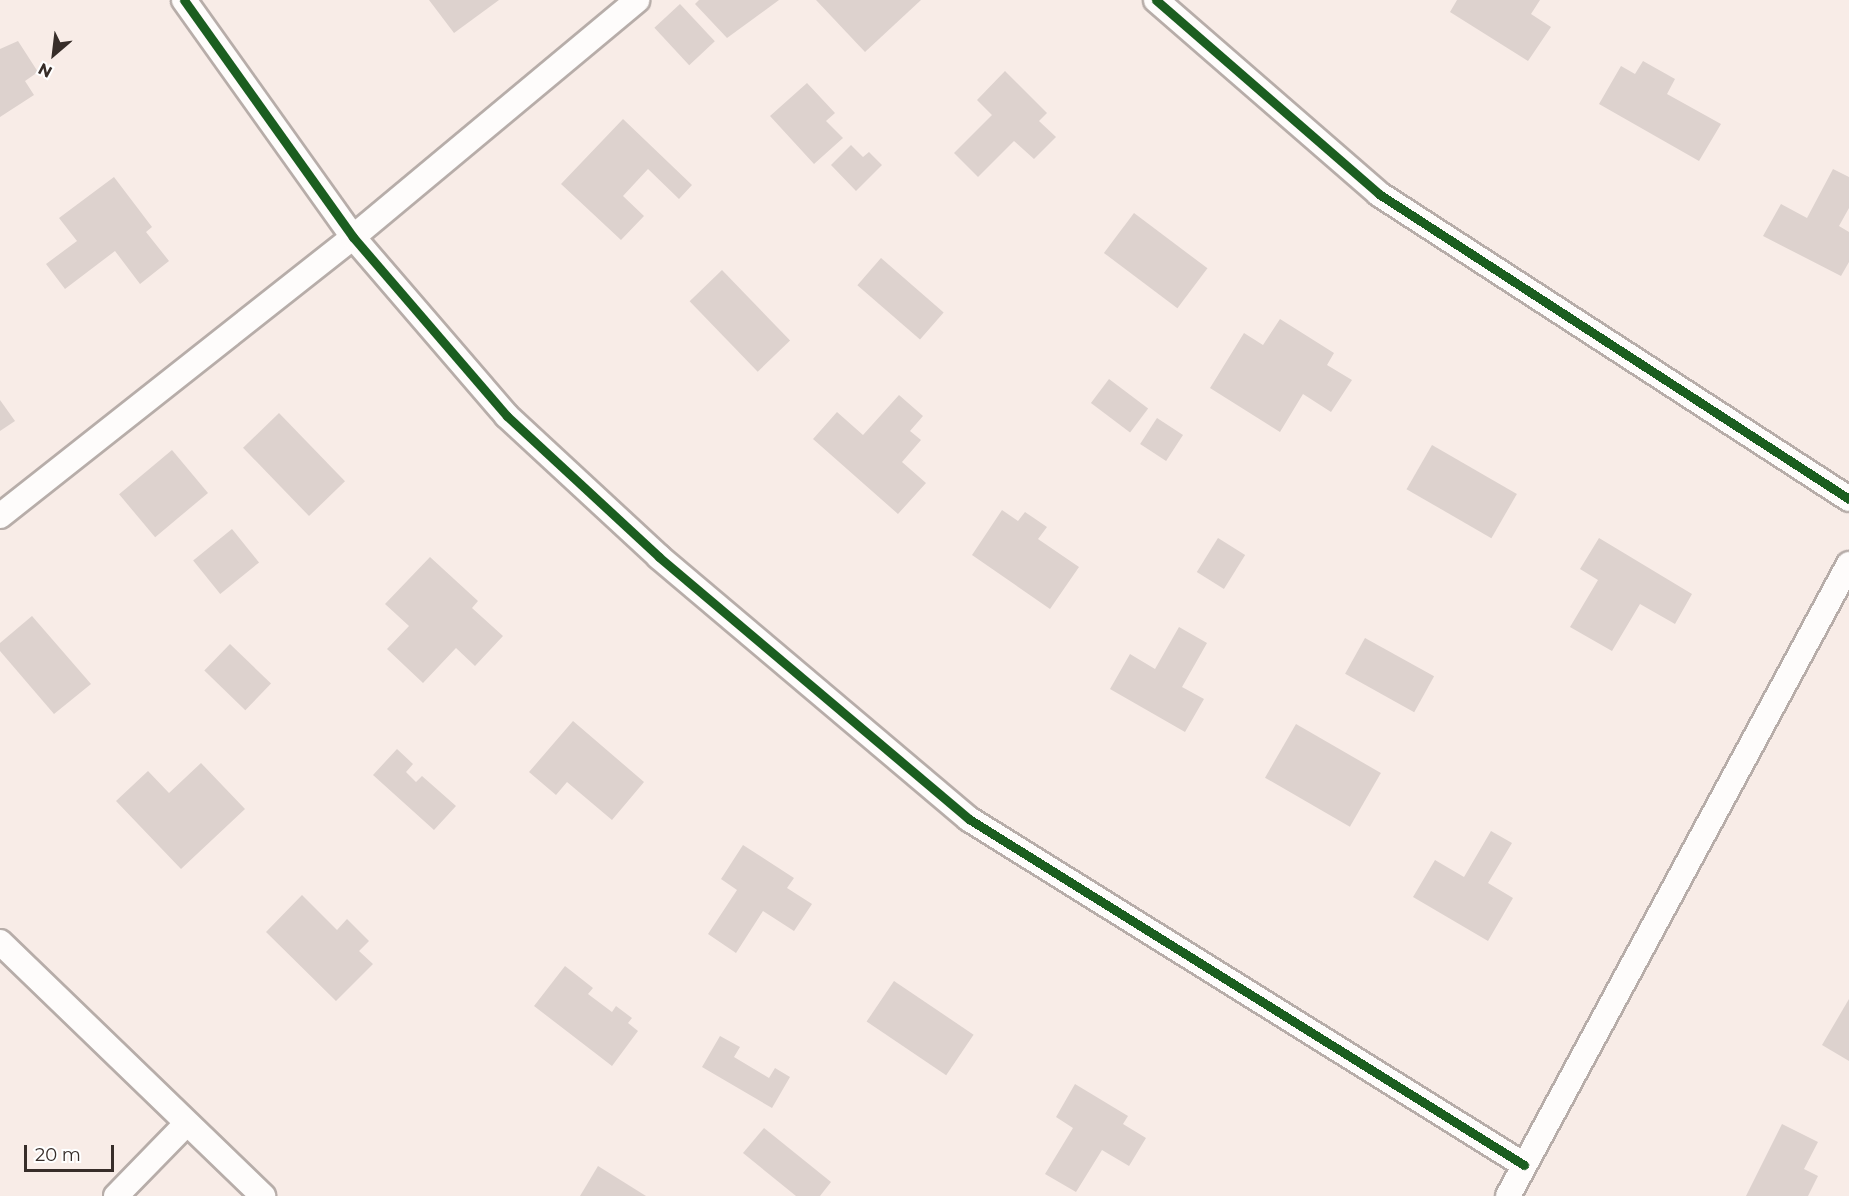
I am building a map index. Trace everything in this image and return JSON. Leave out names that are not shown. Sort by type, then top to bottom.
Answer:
[{"type":"street","points":[[184,0],[353,237],[507,416],[668,565],[969,819],[1524,1165]]},
{"type":"street","points":[[0,516],[353,237],[637,0]]},
{"type":"street","points":[[1156,0],[1379,194],[1849,499]]},
{"type":"street","points":[[1508,1196],[1849,564]]},
{"type":"street","points":[[0,942],[185,1125],[263,1196]]},
{"type":"street","points":[[116,1196],[185,1125]]},
{"type":"building","points":[[429,0],[499,0],[454,33]]},
{"type":"building","points":[[699,0],[779,0],[727,38],[695,4]]},
{"type":"building","points":[[816,0],[921,0],[865,52]]},
{"type":"building","points":[[1457,0],[1540,0],[1531,14],[1551,27],[1528,61],[1450,12]]},
{"type":"building","points":[[680,4],[715,41],[689,65],[654,28]]},
{"type":"building","points":[[18,41],[38,72],[25,81],[34,95],[0,117],[0,49]]},
{"type":"building","points":[[1643,61],[1675,79],[1667,94],[1721,124],[1699,161],[1599,104],[1621,66],[1635,74]]},
{"type":"building","points":[[1005,71],[1047,113],[1039,121],[1056,137],[1034,159],[1014,141],[978,177],[954,153],[992,115],[977,100]]},
{"type":"building","points":[[807,83],[835,113],[826,121],[843,138],[814,164],[770,116]]},
{"type":"building","points":[[623,119],[692,185],[679,199],[648,169],[623,196],[644,216],[621,240],[561,184]]},
{"type":"building","points":[[851,145],[863,157],[869,152],[882,165],[856,191],[831,165]]},
{"type":"building","points":[[1833,169],[1849,177],[1849,208],[1839,226],[1849,232],[1849,262],[1841,276],[1763,236],[1781,204],[1807,218]]},
{"type":"building","points":[[114,177],[152,227],[146,232],[169,261],[140,284],[115,251],[65,289],[46,264],[77,241],[59,218]]},
{"type":"building","points":[[1134,213],[1207,268],[1177,308],[1104,253]]},
{"type":"building","points":[[881,258],[944,312],[920,340],[857,285]]},
{"type":"building","points":[[722,270],[790,340],[758,372],[690,301]]},
{"type":"building","points":[[1280,319],[1334,353],[1327,365],[1352,380],[1331,412],[1303,394],[1280,432],[1210,388],[1244,333],[1263,345]]},
{"type":"building","points":[[1109,379],[1148,408],[1130,432],[1091,403]]},
{"type":"building","points":[[899,395],[923,416],[910,431],[921,440],[902,462],[926,483],[898,514],[813,439],[837,412],[863,435]]},
{"type":"building","points":[[0,400],[15,421],[0,431]]},
{"type":"building","points":[[279,413],[345,481],[309,516],[243,448]]},
{"type":"building","points":[[1157,418],[1183,435],[1166,461],[1140,444]]},
{"type":"building","points":[[1432,445],[1517,494],[1491,538],[1406,489]]},
{"type":"building","points":[[172,450],[208,493],[155,537],[119,494]]},
{"type":"building","points":[[1002,510],[1018,521],[1025,512],[1047,527],[1038,539],[1079,567],[1050,609],[972,555]]},
{"type":"building","points":[[232,529],[259,562],[220,594],[193,560]]},
{"type":"building","points":[[1218,538],[1245,555],[1224,589],[1197,572]]},
{"type":"building","points":[[1599,538],[1692,594],[1675,624],[1640,604],[1612,651],[1570,627],[1598,580],[1580,569]]},
{"type":"building","points":[[430,557],[478,601],[472,608],[503,636],[475,666],[456,648],[423,683],[387,649],[409,626],[385,604]]},
{"type":"building","points":[[32,616],[91,684],[54,714],[0,651],[0,643]]},
{"type":"building","points":[[1179,627],[1207,643],[1182,687],[1204,699],[1185,732],[1110,689],[1130,654],[1155,669]]},
{"type":"building","points":[[1365,638],[1434,676],[1414,712],[1345,674]]},
{"type":"building","points":[[230,644],[271,684],[245,710],[204,671]]},
{"type":"building","points":[[573,721],[644,782],[612,820],[567,782],[556,795],[529,772]]},
{"type":"building","points":[[1296,724],[1381,773],[1350,827],[1265,778]]},
{"type":"building","points":[[397,749],[413,764],[406,772],[416,782],[422,776],[456,806],[434,830],[373,775]]},
{"type":"building","points":[[201,763],[245,809],[181,869],[116,801],[148,771],[169,793]]},
{"type":"building","points":[[1491,831],[1512,843],[1488,883],[1513,898],[1488,941],[1413,897],[1435,860],[1464,877]]},
{"type":"building","points":[[743,845],[794,878],[787,888],[812,904],[794,931],[763,911],[736,953],[708,934],[737,890],[721,879]]},
{"type":"building","points":[[302,895],[337,930],[347,919],[369,941],[359,951],[373,964],[336,1001],[266,932]]},
{"type":"building","points":[[565,966],[593,988],[588,994],[612,1012],[616,1006],[632,1018],[628,1023],[638,1031],[612,1066],[534,1006]]},
{"type":"building","points":[[894,981],[974,1035],[946,1075],[867,1022]]},
{"type":"building","points":[[1849,999],[1849,1061],[1822,1045]]},
{"type":"building","points":[[720,1036],[740,1047],[734,1057],[769,1078],[775,1068],[790,1077],[772,1108],[702,1067]]},
{"type":"building","points":[[1075,1084],[1128,1116],[1123,1124],[1146,1138],[1129,1166],[1102,1150],[1076,1192],[1045,1174],[1073,1128],[1056,1117]]},
{"type":"building","points":[[1782,1124],[1818,1142],[1804,1169],[1818,1176],[1808,1196],[1746,1196]]},
{"type":"building","points":[[764,1128],[831,1182],[820,1196],[796,1196],[743,1153]]},
{"type":"building","points":[[598,1166],[646,1196],[580,1196]]},
{"type":"cycle path","points":[[184,0],[353,237],[507,416],[659,557],[969,819],[1524,1165]]},
{"type":"cycle path","points":[[1156,0],[1379,194],[1849,499]]}]
